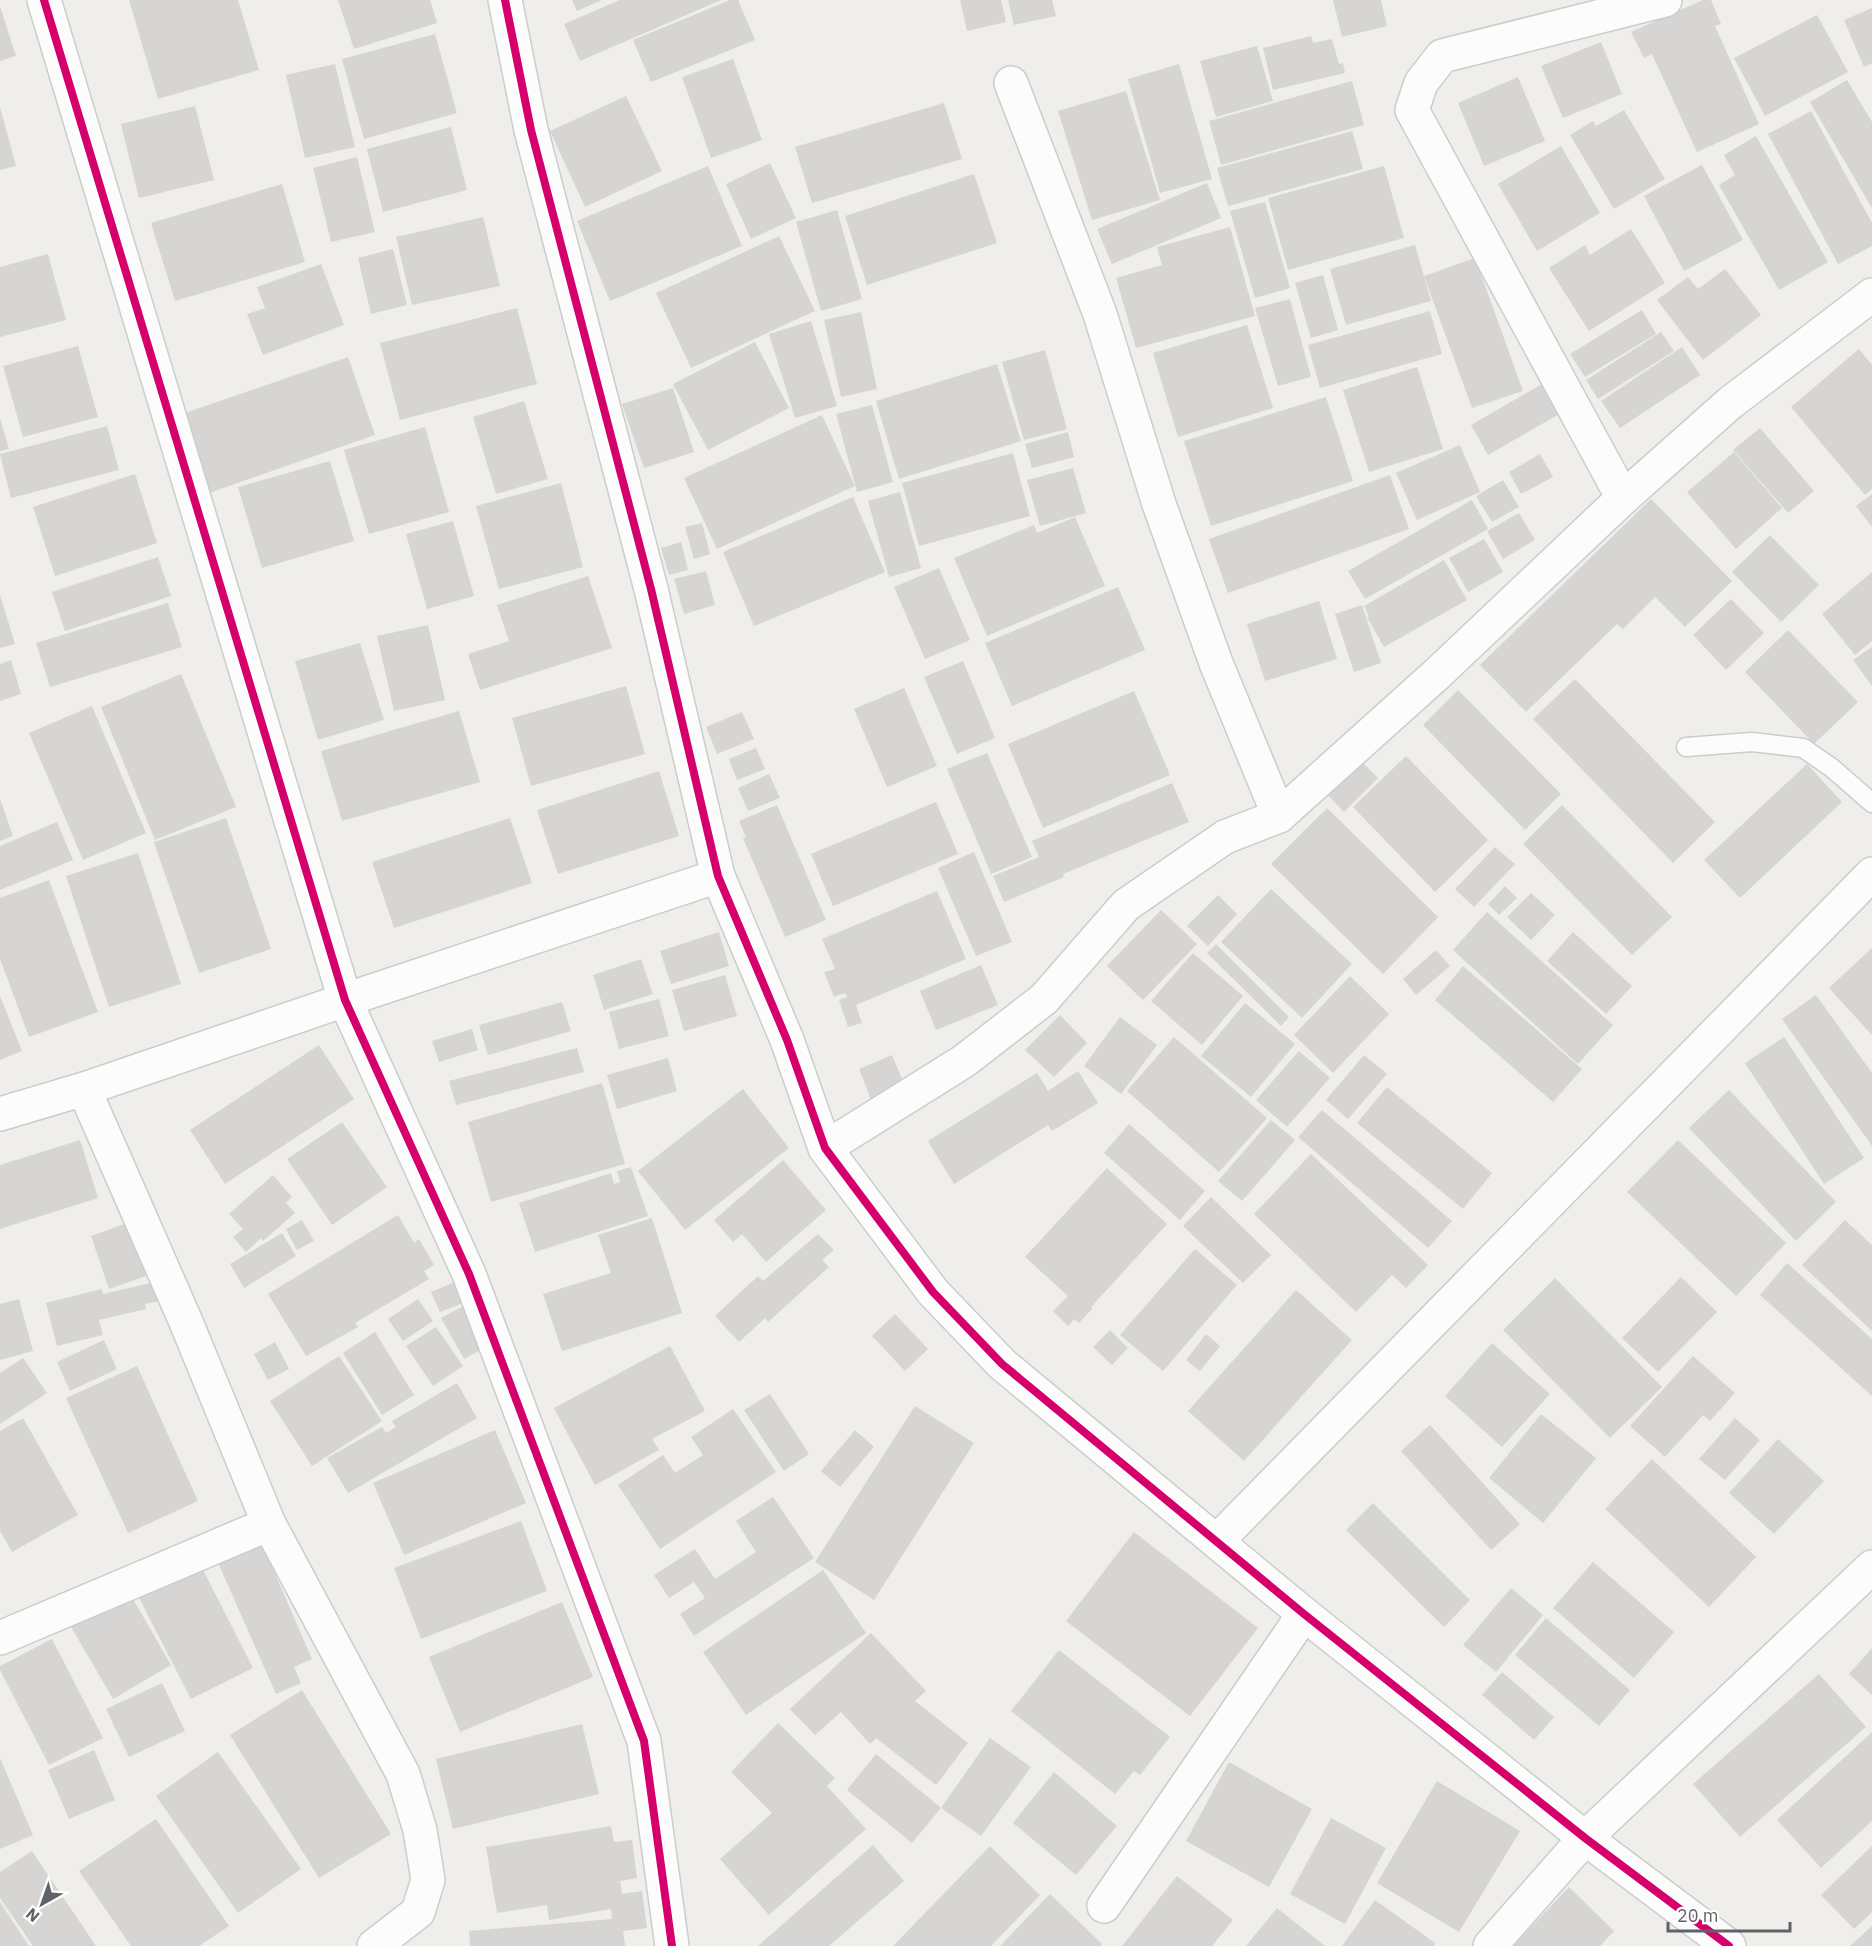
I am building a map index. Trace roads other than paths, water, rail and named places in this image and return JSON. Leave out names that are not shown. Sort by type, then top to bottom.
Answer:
[{"type":"street","points":[[44,0],[345,1000],[469,1274],[644,1741],[672,1946]]},
{"type":"street","points":[[505,0],[531,130],[651,589],[718,876],[787,1040],[825,1148],[933,1292],[1002,1364],[1305,1614],[1585,1838],[1729,1946]]},
{"type":"street","points":[[1623,498],[1412,110],[1420,83],[1442,57],[1665,0]]},
{"type":"street","points":[[1011,83],[1100,314],[1159,504],[1216,663],[1280,816]]},
{"type":"street","points":[[825,1148],[964,1061],[1044,999],[1126,905],[1225,837],[1280,816],[1437,674],[1623,498],[1730,403],[1872,295]]},
{"type":"street","points":[[1217,1541],[1872,874]]},
{"type":"street","points":[[0,1114],[84,1089],[718,876]]},
{"type":"street","points":[[84,1089],[186,1322],[269,1524],[403,1774],[420,1830],[428,1880],[418,1912],[374,1946]]},
{"type":"street","points":[[0,1638],[269,1524]]},
{"type":"street","points":[[1490,1946],[1585,1838],[1872,1567]]},
{"type":"street","points":[[1104,1906],[1305,1614]]},
{"type":"lane","points":[[1686,747],[1752,741],[1803,748],[1832,768],[1872,803]]}]
